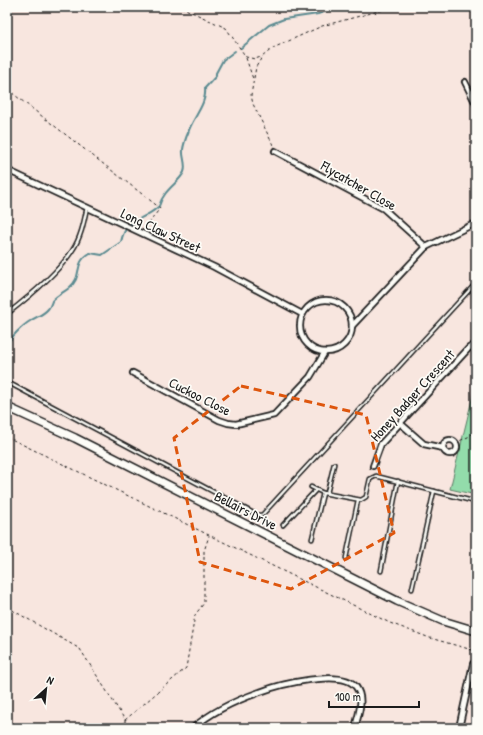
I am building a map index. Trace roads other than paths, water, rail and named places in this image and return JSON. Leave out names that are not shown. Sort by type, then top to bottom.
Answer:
[{"type":"street","points":[[465,82],[476,104]]},
{"type":"street","name":"Flycatcher Close","points":[[275,151],[384,209],[426,247]]},
{"type":"street","name":"Long Claw Street","points":[[7,170],[214,267],[302,314]]},
{"type":"street","points":[[352,326],[346,310],[340,304],[323,300],[315,303],[302,314],[300,331],[304,339],[313,348],[325,352],[332,351],[344,344],[348,339],[352,326],[426,247],[476,224]]},
{"type":"street","name":"Honey Badger Crescent","points":[[373,466],[381,444],[469,348],[476,344]]},
{"type":"street","name":"Cuckoo Close","points":[[133,373],[219,420],[236,424],[268,418],[277,413],[313,374],[325,352]]},
{"type":"street","name":"Bellairs Drive","points":[[7,407],[75,438],[397,601],[443,621],[476,631]]},
{"type":"street","points":[[400,423],[424,444],[443,448],[447,453],[454,453],[457,447],[455,443],[447,441],[443,448]]},
{"type":"street","points":[[459,728],[473,664]]},
{"type":"street","points":[[193,728],[211,715],[259,692],[291,683],[336,678],[353,683],[360,693],[360,704],[355,728]]},
{"type":"lane","points":[[7,314],[49,277],[72,251],[79,238],[87,207]]},
{"type":"lane","points":[[7,382],[257,515],[262,515],[476,283]]},
{"type":"lane","points":[[327,493],[334,464]]},
{"type":"lane","points":[[311,487],[323,492],[358,500],[366,497],[370,480],[373,476],[398,481],[476,502]]},
{"type":"lane","points":[[381,571],[398,481]]},
{"type":"lane","points":[[283,525],[316,490]]},
{"type":"lane","points":[[412,588],[434,491]]},
{"type":"lane","points":[[312,539],[323,492]]},
{"type":"lane","points":[[346,558],[358,500]]},
{"type":"waterway","points":[[241,48],[269,25],[284,19],[318,14],[337,7]]},
{"type":"waterway","points":[[159,206],[164,195],[179,180],[184,172],[184,144],[190,127],[202,106],[205,88],[216,76],[216,73],[223,60],[235,51]]},
{"type":"waterway","points":[[7,345],[20,329],[46,311],[52,301],[73,284],[81,261],[85,257],[90,253],[102,255],[121,242],[123,234],[131,224],[158,207]]}]
